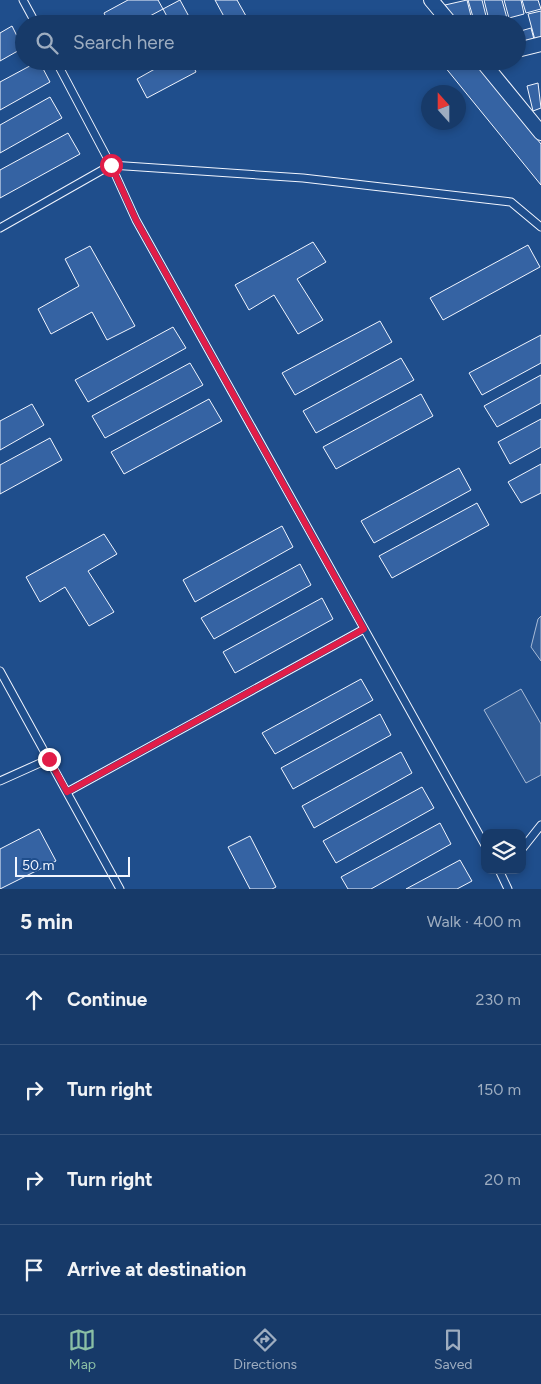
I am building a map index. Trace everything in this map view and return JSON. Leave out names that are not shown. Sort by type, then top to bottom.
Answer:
[{"type":"street","points":[[434,0],[445,15]]},
{"type":"street","points":[[526,48],[541,44]]},
{"type":"street","points":[[491,70],[535,115],[541,133]]},
{"type":"lane","points":[[23,0],[31,15]]},
{"type":"lane","points":[[61,70],[111,165],[141,229],[481,838]]},
{"type":"lane","points":[[0,228],[111,165],[303,178],[510,202],[538,222],[541,227]]},
{"type":"lane","points":[[67,792],[364,629]]},
{"type":"lane","points":[[0,670],[120,889]]},
{"type":"lane","points":[[0,781],[49,759]]},
{"type":"lane","points":[[526,844],[541,826]]},
{"type":"lane","points":[[503,874],[508,889]]},
{"type":"shaded area","points":[[541,616],[541,661],[531,647],[538,619]]},
{"type":"shaded area","points":[[521,689],[541,724],[541,775],[526,783],[484,710]]},
{"type":"building","points":[[128,0],[158,0],[163,9],[152,15],[105,15],[104,13]]},
{"type":"building","points":[[180,0],[188,15],[166,15],[163,9]]},
{"type":"building","points":[[215,0],[237,0],[245,15],[223,15]]},
{"type":"building","points":[[467,0],[471,15],[452,15],[445,5]]},
{"type":"building","points":[[468,0],[482,0],[486,15],[472,15]]},
{"type":"building","points":[[484,0],[502,0],[506,15],[488,15]]},
{"type":"building","points":[[504,0],[521,0],[524,14],[508,15]]},
{"type":"building","points":[[522,0],[538,0],[541,9],[526,13]]},
{"type":"building","points":[[541,11],[541,38],[535,40],[528,14]]},
{"type":"building","points":[[12,26],[15,32],[15,53],[0,61],[0,33]]},
{"type":"building","points":[[531,28],[535,43],[526,46],[526,29]]},
{"type":"building","points":[[22,70],[44,70],[50,82],[0,110],[0,82]]},
{"type":"building","points":[[153,70],[195,70],[196,72],[147,98],[137,79]]},
{"type":"building","points":[[447,70],[480,70],[541,144],[541,185],[466,93],[466,85],[460,85]]},
{"type":"building","points":[[538,83],[541,108],[533,111],[527,86]]},
{"type":"building","points":[[50,97],[62,118],[0,153],[0,125]]},
{"type":"building","points":[[68,133],[80,154],[0,198],[0,170]]},
{"type":"building","points":[[313,242],[326,262],[297,279],[323,320],[298,334],[274,295],[249,310],[235,285]]},
{"type":"building","points":[[528,245],[540,267],[443,320],[430,298]]},
{"type":"building","points":[[90,246],[135,326],[107,340],[92,312],[51,334],[38,309],[79,286],[65,259]]},
{"type":"building","points":[[380,321],[392,342],[295,395],[282,373]]},
{"type":"building","points":[[173,327],[186,348],[88,402],[75,380]]},
{"type":"building","points":[[541,335],[541,363],[482,395],[469,373]]},
{"type":"building","points":[[401,358],[414,380],[316,433],[303,411]]},
{"type":"building","points":[[190,363],[203,385],[105,438],[92,416]]},
{"type":"building","points":[[541,375],[541,403],[497,427],[484,406]]},
{"type":"building","points":[[421,394],[433,416],[336,469],[323,447]]},
{"type":"building","points":[[209,399],[222,421],[124,474],[111,452]]},
{"type":"building","points":[[32,404],[44,425],[0,450],[0,421]]},
{"type":"building","points":[[541,419],[541,447],[510,464],[498,442]]},
{"type":"building","points":[[50,438],[62,460],[0,494],[0,465]]},
{"type":"building","points":[[541,464],[541,493],[521,503],[508,482]]},
{"type":"building","points":[[459,468],[471,490],[374,543],[361,521]]},
{"type":"building","points":[[477,503],[489,525],[392,578],[379,556]]},
{"type":"building","points":[[282,526],[293,547],[195,602],[183,580]]},
{"type":"building","points":[[104,534],[117,554],[88,571],[114,612],[89,626],[65,587],[40,602],[26,577]]},
{"type":"building","points":[[300,564],[311,585],[214,639],[201,618]]},
{"type":"building","points":[[322,598],[333,619],[235,673],[223,652]]},
{"type":"building","points":[[361,679],[373,700],[275,754],[262,733]]},
{"type":"building","points":[[380,714],[391,735],[293,789],[281,768]]},
{"type":"building","points":[[401,752],[412,773],[314,828],[302,806]]},
{"type":"building","points":[[422,787],[434,808],[336,863],[323,841]]},
{"type":"building","points":[[440,823],[451,844],[371,889],[348,889],[341,877]]},
{"type":"building","points":[[39,829],[56,861],[0,889],[0,849]]},
{"type":"building","points":[[250,836],[276,887],[272,889],[250,889],[228,847]]},
{"type":"building","points":[[460,860],[472,881],[457,889],[406,889]]},
{"type":"route","points":[[49,759],[67,792],[364,629],[136,220],[111,165]]}]
